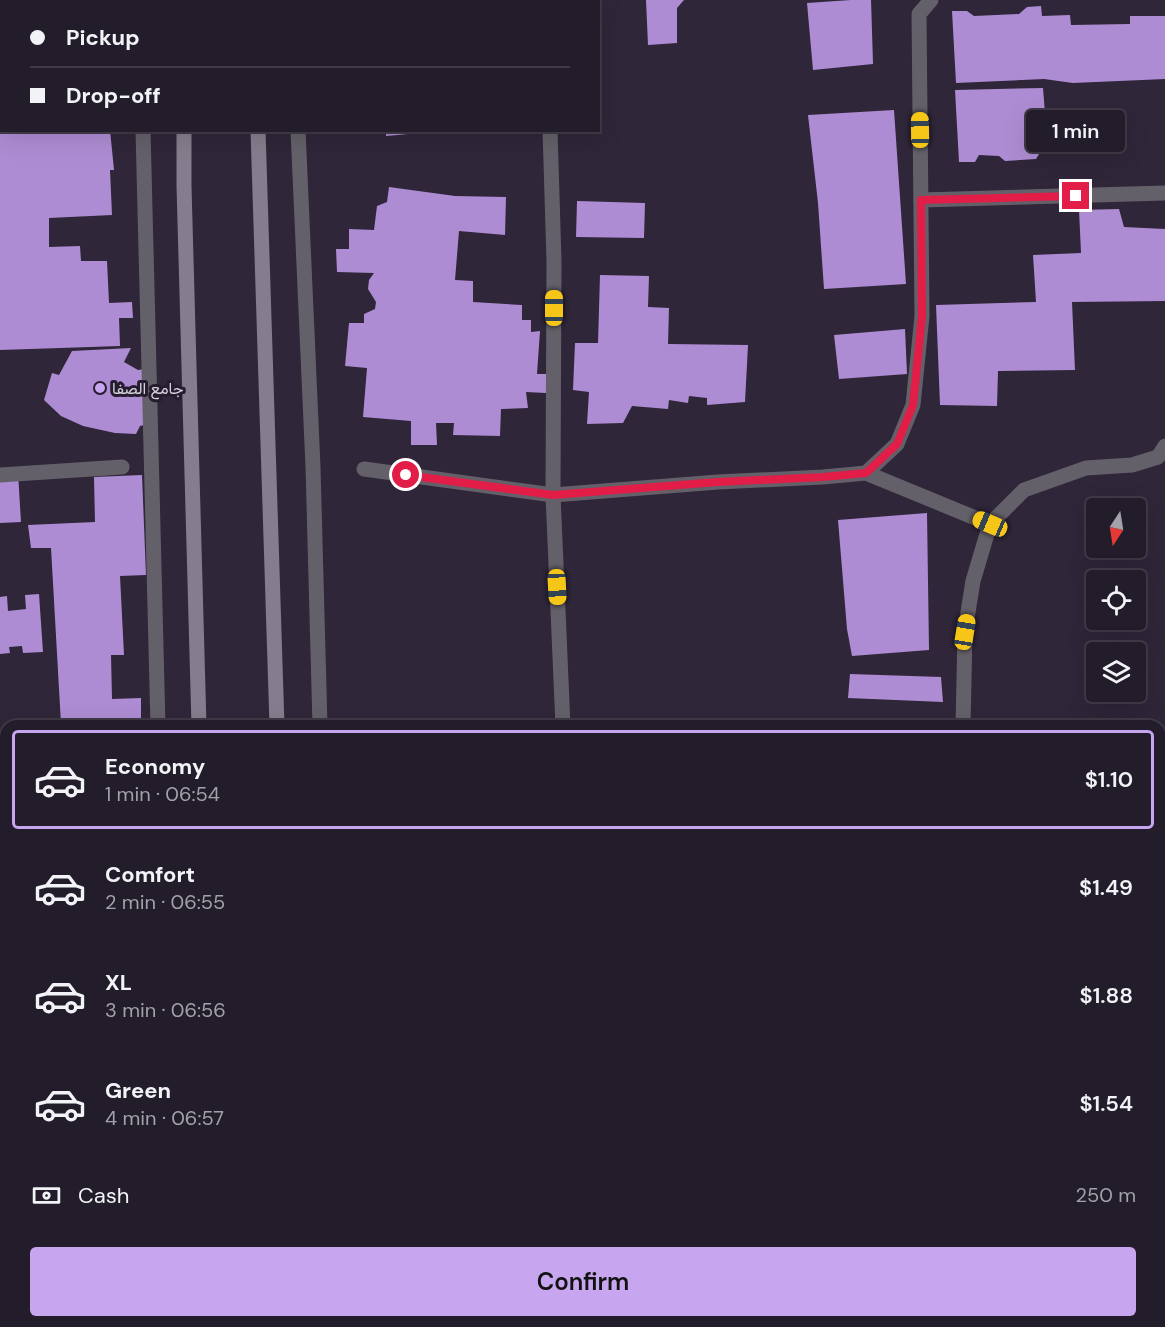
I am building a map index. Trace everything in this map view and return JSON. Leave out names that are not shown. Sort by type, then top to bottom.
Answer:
[{"type":"main road","points":[[184,132],[199,720]]},
{"type":"main road","points":[[258,132],[277,720]]},
{"type":"street","points":[[866,473],[897,444],[913,405],[922,316],[919,14],[931,0]]},
{"type":"street","points":[[143,132],[158,720]]},
{"type":"street","points":[[298,132],[313,467],[320,720]]},
{"type":"street","points":[[550,132],[555,261],[553,495],[563,720]]},
{"type":"street","points":[[921,200],[1165,193]]},
{"type":"street","points":[[963,720],[965,632],[973,581],[990,524],[1024,490],[1086,468],[1132,465],[1158,457],[1165,446]]},
{"type":"street","points":[[0,475],[122,467]]},
{"type":"street","points":[[364,469],[553,495],[866,473],[990,524]]},
{"type":"building","points":[[646,0],[684,0],[677,8],[677,43],[648,45]]},
{"type":"building","points":[[871,0],[873,64],[813,70],[807,3]]},
{"type":"building","points":[[1041,6],[1042,16],[1070,15],[1071,25],[1130,24],[1130,16],[1165,16],[1165,79],[1073,83],[1044,79],[956,83],[952,11],[967,11],[974,16],[1019,14],[1027,7]]},
{"type":"building","points":[[1043,88],[1048,151],[1041,151],[1036,159],[1005,161],[999,156],[979,155],[975,162],[959,162],[955,90]]},
{"type":"building","points":[[894,110],[906,284],[824,289],[818,203],[808,115]]},
{"type":"building","points":[[0,132],[110,132],[114,170],[110,170],[112,215],[49,218],[49,247],[80,246],[81,261],[107,261],[109,303],[132,302],[133,318],[119,318],[120,346],[0,350]]},
{"type":"building","points":[[386,132],[431,132],[386,136]]},
{"type":"building","points":[[389,187],[455,196],[506,197],[505,235],[459,231],[455,280],[473,281],[473,302],[522,305],[522,320],[531,320],[531,332],[540,331],[537,374],[546,374],[546,393],[526,392],[528,408],[501,409],[500,436],[453,435],[454,423],[436,423],[437,445],[411,445],[411,421],[363,417],[367,368],[345,366],[349,323],[364,323],[364,314],[375,309],[376,302],[368,289],[369,280],[374,273],[337,272],[336,249],[349,249],[349,229],[374,230],[377,206],[387,202]]},
{"type":"building","points":[[577,201],[645,203],[644,238],[576,237]]},
{"type":"building","points":[[1119,209],[1124,227],[1165,229],[1165,301],[1072,302],[1075,370],[998,371],[997,406],[940,405],[936,305],[1036,302],[1033,255],[1081,253],[1079,210]]},
{"type":"building","points":[[600,275],[649,276],[648,307],[669,308],[668,344],[748,345],[745,402],[707,405],[707,398],[689,396],[688,403],[669,400],[668,409],[632,406],[623,423],[587,424],[589,392],[573,390],[575,343],[598,343]]},
{"type":"building","points":[[905,329],[907,374],[839,379],[834,335]]},
{"type":"building","name":"جامع الصفا","points":[[131,348],[124,362],[138,370],[152,368],[153,423],[140,426],[136,434],[115,433],[83,426],[61,416],[44,400],[52,373],[59,375],[72,351]]},
{"type":"building","points":[[18,473],[21,522],[0,523],[0,474]]},
{"type":"building","points":[[142,475],[146,575],[120,576],[124,655],[111,655],[112,699],[141,698],[141,720],[61,720],[51,548],[31,548],[28,525],[95,522],[94,477]]},
{"type":"building","points":[[927,513],[929,650],[852,656],[847,629],[838,520]]},
{"type":"building","points":[[39,594],[43,652],[23,653],[22,646],[9,647],[10,653],[0,654],[0,597],[7,596],[8,611],[26,609],[25,595]]},
{"type":"building","points":[[850,674],[941,677],[943,702],[848,698]]},
{"type":"place","name":"جامع الصفا","points":[[100,388]]},
{"type":"route","points":[[406,475],[553,495],[866,473],[897,444],[913,405],[922,316],[921,200],[1076,196]]}]
